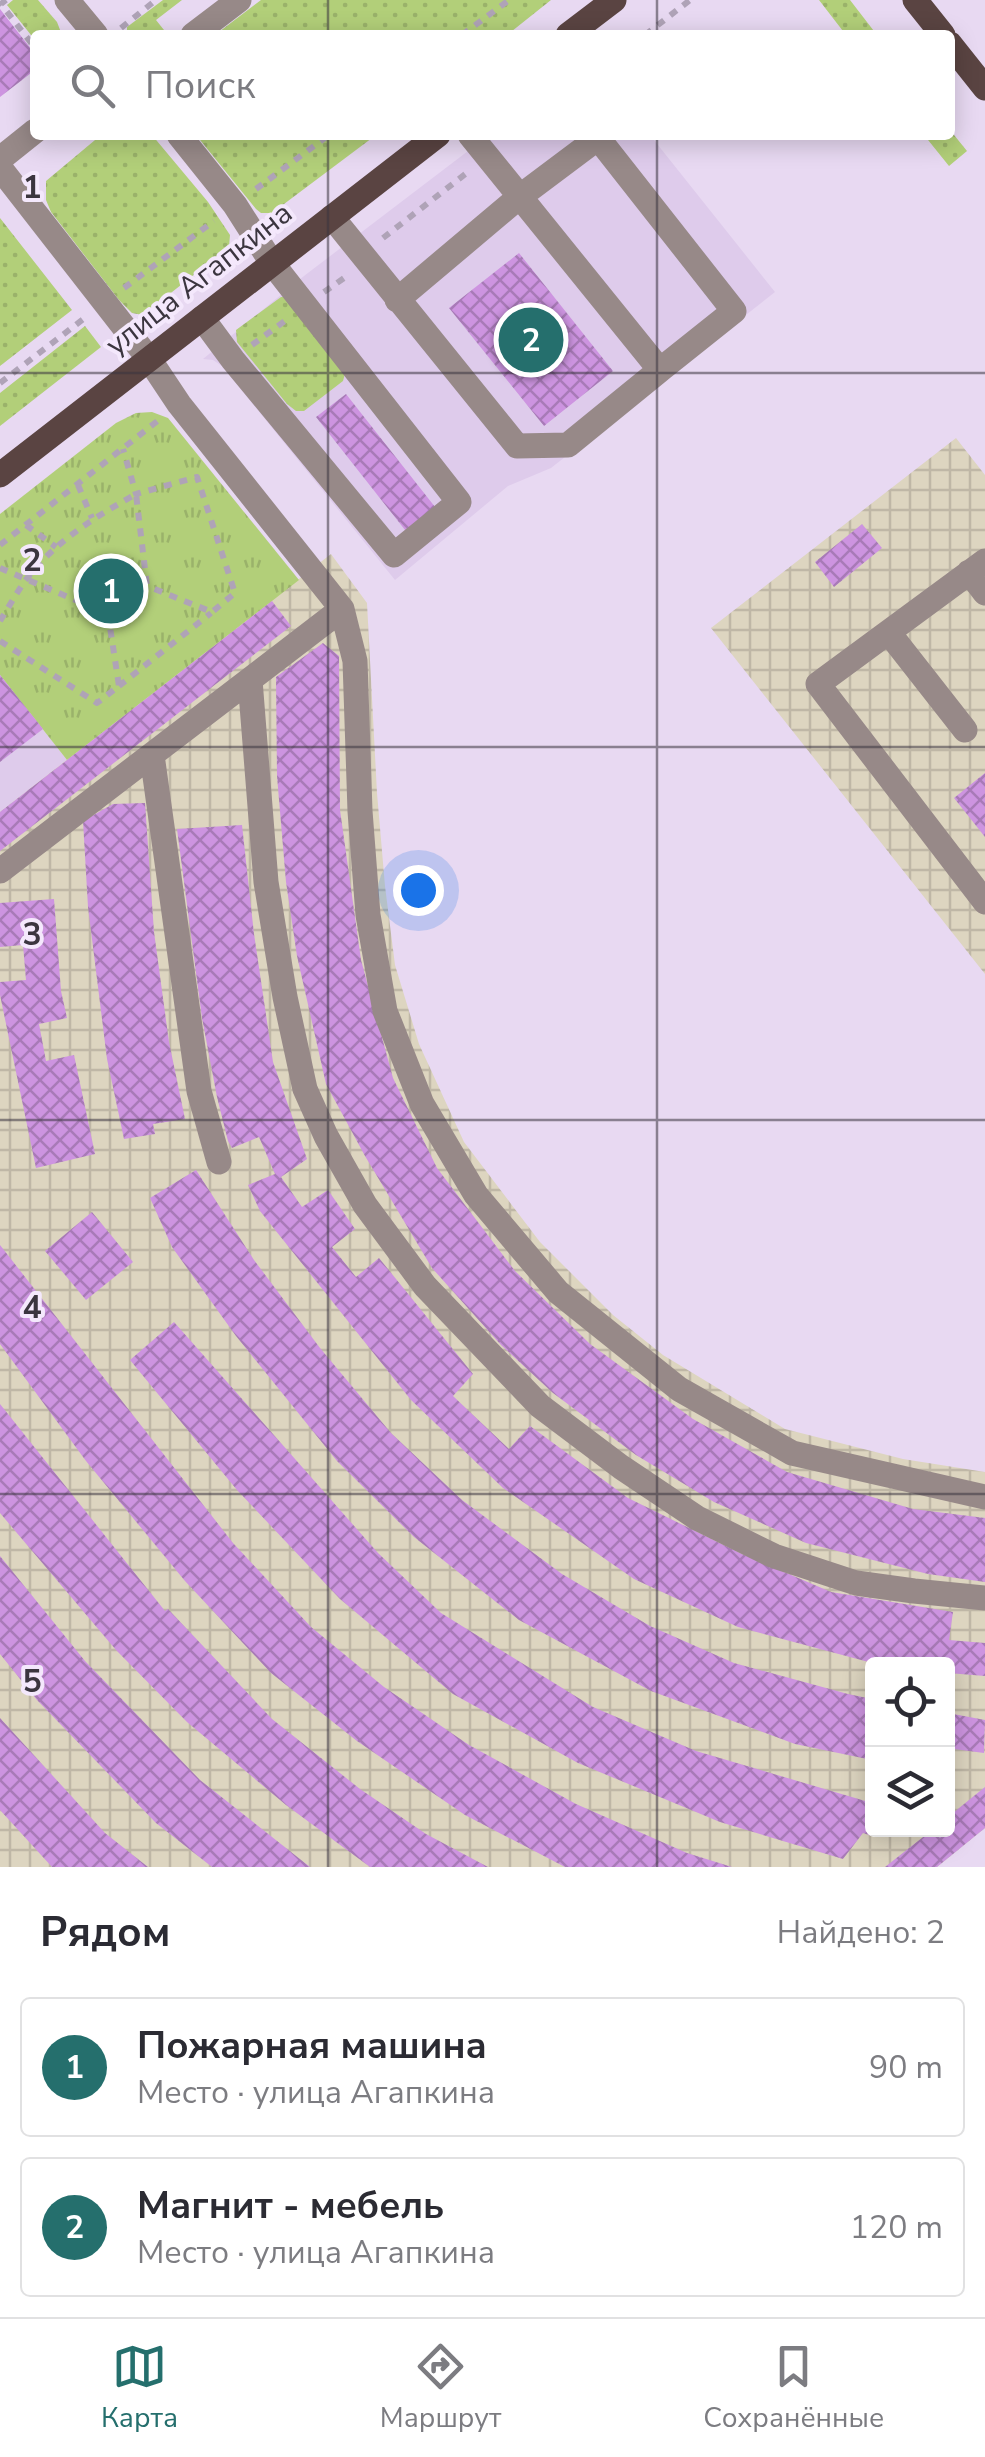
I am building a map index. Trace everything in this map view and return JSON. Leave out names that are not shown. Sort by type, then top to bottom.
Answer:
[{"type":"main road","points":[[575,30],[614,0]]},
{"type":"main road","points":[[915,0],[939,30]]},
{"type":"main road","points":[[955,50],[985,88]]},
{"type":"main road","name":"улица Агапкина","points":[[0,474],[432,140]]},
{"type":"lane","points":[[67,0],[92,30]]},
{"type":"lane","points":[[199,30],[238,0]]},
{"type":"lane","points":[[0,159],[30,136]]},
{"type":"lane","points":[[183,140],[235,206],[272,263],[459,502],[394,555],[202,318]]},
{"type":"lane","points":[[474,140],[660,370]]},
{"type":"lane","points":[[397,300],[518,198],[595,140]]},
{"type":"lane","points":[[332,217],[517,446],[568,445],[734,311],[600,140]]},
{"type":"lane","points":[[0,168],[149,359],[179,404],[342,609],[355,661],[368,915],[386,1011],[422,1104],[476,1195],[558,1292],[678,1389],[792,1453],[985,1497]]},
{"type":"lane","points":[[985,594],[977,567],[818,684],[985,902]]},
{"type":"lane","points":[[0,872],[342,609]]},
{"type":"lane","points":[[889,633],[965,730]]},
{"type":"lane","points":[[250,680],[266,882],[306,1089],[326,1136],[364,1205],[425,1286],[540,1406],[696,1518],[774,1556],[856,1583],[985,1598]]},
{"type":"lane","points":[[152,755],[199,1091],[218,1162]]},
{"type":"path","points":[[6,0],[1,4],[30,42]]},
{"type":"path","points":[[118,30],[156,0]]},
{"type":"path","points":[[469,30],[509,0]]},
{"type":"path","points":[[651,30],[690,0]]},
{"type":"path","points":[[233,360],[347,276],[382,239],[487,157]]},
{"type":"path","points":[[0,383],[105,302]]},
{"type":"path","points":[[0,545],[179,404]]},
{"type":"path","points":[[124,450],[136,494],[147,586]]},
{"type":"path","points":[[0,621],[26,580],[56,547],[92,518],[136,494],[197,477],[235,593],[97,704],[0,641]]},
{"type":"path","points":[[78,485],[92,518]]},
{"type":"path","points":[[26,525],[56,547]]},
{"type":"path","points":[[0,568],[108,614]]},
{"type":"path","points":[[147,586],[212,612]]},
{"type":"path","points":[[108,614],[147,586]]},
{"type":"path","points":[[108,614],[119,686]]},
{"type":"shaded area","points":[[482,140],[654,140],[775,292],[551,468],[508,486],[395,580],[222,366],[203,359],[304,276]]},
{"type":"shaded area","points":[[956,438],[985,475],[985,974],[711,628]]},
{"type":"shaded area","points":[[331,554],[367,603],[377,793],[395,965],[419,1044],[464,1142],[540,1242],[613,1315],[663,1355],[785,1429],[903,1459],[985,1472],[985,1828],[937,1867],[0,1867],[0,812]]},
{"type":"shaded area","points":[[0,675],[67,760],[0,812]]},
{"type":"green space","points":[[13,0],[38,0],[60,30],[30,30],[30,34],[7,5]]},
{"type":"green space","points":[[163,0],[182,0],[156,20],[164,30],[127,27]]},
{"type":"green space","points":[[261,0],[551,0],[513,30],[222,30]]},
{"type":"green space","points":[[819,0],[850,0],[873,30],[842,30]]},
{"type":"green space","points":[[955,136],[967,151],[949,166],[928,140],[955,140]]},
{"type":"green space","points":[[95,140],[156,140],[208,202],[230,235],[229,247],[143,315],[132,313],[51,212],[46,200],[46,181]]},
{"type":"green space","points":[[200,140],[369,140],[272,213],[256,209]]},
{"type":"green space","points":[[0,218],[72,310],[0,366]]},
{"type":"green space","points":[[281,297],[287,297],[346,370],[343,381],[304,411],[296,411],[287,404],[237,342],[236,330]]},
{"type":"green space","points":[[85,326],[101,347],[0,426],[0,393]]},
{"type":"green space","points":[[152,412],[168,418],[299,580],[67,760],[0,675],[0,514],[116,423],[136,413]]},
{"type":"building","points":[[0,9],[30,48],[30,74],[0,97]]},
{"type":"building","points":[[519,253],[613,371],[544,426],[449,308]]},
{"type":"building","points":[[346,394],[439,512],[409,535],[316,417]]},
{"type":"building","points":[[862,524],[882,548],[834,587],[815,562]]},
{"type":"building","points":[[272,601],[291,626],[0,851],[0,812]]},
{"type":"building","points":[[323,643],[339,656],[340,810],[361,960],[393,1078],[437,1168],[515,1271],[590,1344],[693,1419],[787,1472],[913,1509],[985,1518],[985,1582],[928,1574],[806,1543],[714,1502],[636,1455],[553,1393],[501,1345],[432,1268],[326,1084],[297,956],[277,776],[276,677]]},
{"type":"building","points":[[0,675],[43,729],[0,762]]},
{"type":"building","points":[[985,773],[985,837],[954,798]]},
{"type":"building","points":[[145,803],[154,932],[169,1042],[185,1119],[153,1124],[155,1134],[124,1139],[107,1059],[88,907],[83,821],[113,804]]},
{"type":"building","points":[[242,825],[273,1062],[307,1159],[281,1177],[302,1207],[328,1190],[355,1229],[332,1247],[356,1277],[379,1258],[473,1374],[453,1396],[509,1449],[530,1426],[628,1498],[742,1554],[831,1592],[953,1612],[949,1640],[985,1643],[985,1676],[955,1674],[955,1657],[865,1657],[865,1661],[738,1627],[634,1579],[503,1488],[411,1400],[260,1211],[248,1185],[275,1174],[259,1137],[232,1148],[228,1141],[202,1018],[177,829]]},
{"type":"building","points":[[54,899],[61,991],[67,1018],[39,1024],[46,1061],[74,1055],[95,1154],[36,1168],[0,995],[0,982],[26,980],[23,945],[0,947],[0,903]]},
{"type":"building","points":[[196,1170],[254,1260],[320,1348],[391,1433],[462,1500],[562,1574],[650,1626],[734,1663],[865,1698],[865,1759],[795,1744],[651,1691],[519,1620],[414,1537],[337,1461],[236,1336],[172,1247],[150,1198]]},
{"type":"building","points":[[92,1212],[133,1262],[86,1300],[45,1251]]},
{"type":"building","points":[[0,1245],[233,1543],[311,1627],[384,1687],[469,1745],[576,1804],[687,1853],[732,1867],[565,1867],[465,1815],[357,1741],[271,1673],[185,1581],[86,1461],[0,1344]]},
{"type":"building","points":[[174,1322],[378,1553],[441,1613],[593,1707],[696,1751],[865,1801],[865,1834],[843,1859],[720,1822],[578,1763],[453,1694],[340,1599],[237,1490],[130,1360]]},
{"type":"building","points":[[0,1404],[165,1611],[168,1609],[272,1719],[360,1789],[426,1834],[488,1867],[370,1867],[286,1805],[187,1722],[116,1650],[0,1513]]},
{"type":"building","points":[[0,1556],[85,1661],[200,1780],[310,1867],[212,1867],[156,1823],[37,1700],[0,1654]]},
{"type":"building","points":[[955,1714],[985,1720],[984,1753],[955,1749]]},
{"type":"building","points":[[0,1718],[105,1833],[148,1867],[52,1867],[0,1810]]},
{"type":"building","points":[[985,1787],[985,1828],[937,1867],[885,1867],[923,1837],[955,1837],[955,1811]]},
{"type":"place","name":"Магнит - мебель","points":[[531,340]]},
{"type":"place","name":"Пожарная машина","points":[[111,591]]}]
